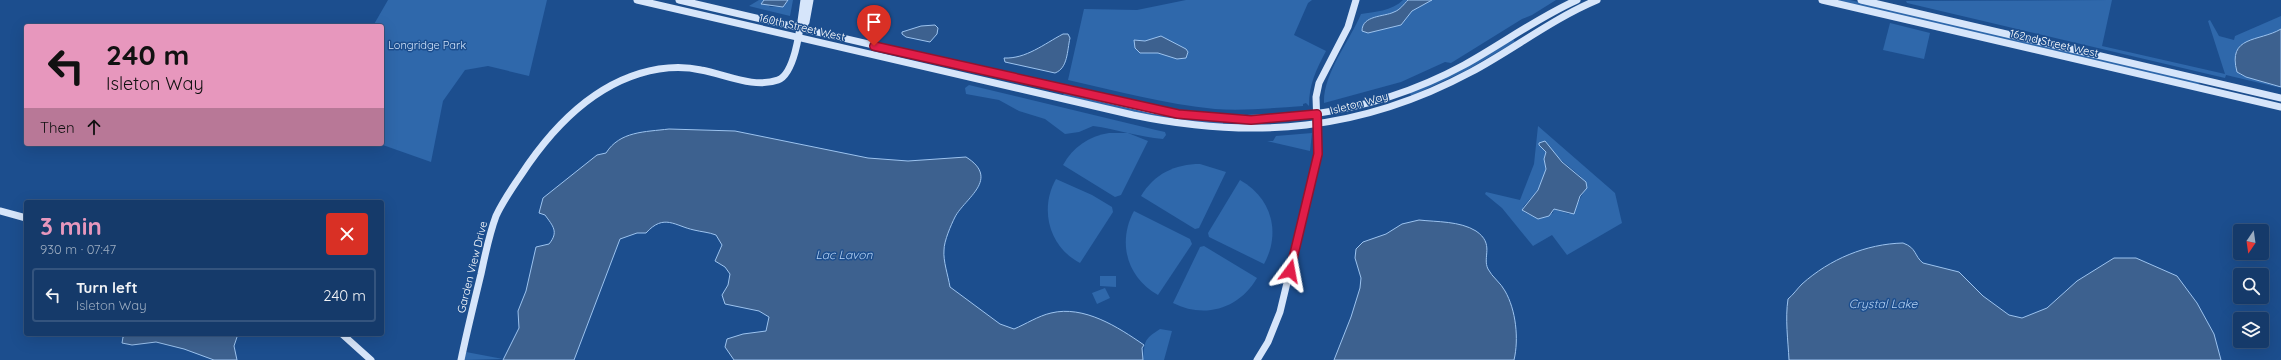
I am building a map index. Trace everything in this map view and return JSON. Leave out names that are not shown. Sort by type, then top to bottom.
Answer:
[{"type":"main road","name":"160th Street West","points":[[637,0],[1080,102]]},
{"type":"main road","name":"160th Street West","points":[[679,0],[1083,94]]},
{"type":"main road","points":[[801,28],[800,21],[804,0]]},
{"type":"main road","points":[[801,28],[806,22],[810,0]]},
{"type":"main road","points":[[1257,360],[1274,326],[1287,284],[1318,154],[1317,91],[1320,79],[1348,28],[1356,0]]},
{"type":"main road","name":"Isleton Way","points":[[1083,94],[1153,110],[1212,118],[1318,119],[1390,96],[1437,78],[1576,0]]},
{"type":"main road","name":"Isleton Way","points":[[1080,102],[1169,122],[1207,127],[1260,129],[1381,110],[1434,89],[1473,71],[1566,15],[1597,0]]},
{"type":"main road","name":"162nd Street West","points":[[1822,0],[2281,107]]},
{"type":"main road","name":"162nd Street West","points":[[1861,0],[2281,98]]},
{"type":"main road","name":"Garden View Drive","points":[[461,360],[488,240],[496,216],[506,197],[537,150],[572,113],[616,84],[638,74],[659,69],[700,70],[757,83],[779,80],[791,67],[801,28]]},
{"type":"main road","points":[[0,211],[24,217]]},
{"type":"main road","points":[[344,336],[371,360]]},
{"type":"green space","name":"Longridge Park","points":[[388,0],[547,0],[529,76],[488,66],[465,70],[443,101],[431,162],[384,145],[384,24],[374,24]]},
{"type":"green space","points":[[759,0],[764,0],[770,7],[783,7],[788,0],[793,0],[790,16],[749,6]]},
{"type":"green space","points":[[1186,0],[1312,0],[1308,3],[1294,35],[1326,51],[1314,77],[1310,91],[1309,106],[1306,103],[1303,104],[1303,106],[1237,110],[1196,107],[1159,101],[1068,80],[1084,9],[1137,10]]},
{"type":"green space","points":[[1403,0],[1556,0],[1532,15],[1522,19],[1451,63],[1445,62],[1401,82],[1324,103],[1325,92],[1332,69],[1361,14],[1377,12],[1394,7]]},
{"type":"green space","points":[[1833,0],[1850,0],[2199,82],[2198,86]]},
{"type":"green space","points":[[2112,0],[2102,46],[2225,74],[2208,21],[2210,20],[2219,36],[2234,40],[2235,36],[2281,16],[2281,29],[2237,50],[2235,67],[2241,75],[2281,88],[2226,75],[2225,78],[1907,3],[1906,1]]},
{"type":"green space","points":[[1890,23],[1930,33],[1924,59],[1883,50]]},
{"type":"green space","points":[[1513,39],[1515,42],[1467,70],[1411,96],[1410,93]]},
{"type":"green space","points":[[969,85],[1165,132],[1166,135],[1163,139],[1154,138],[1093,126],[1079,132],[1065,134],[1045,119],[1019,111],[999,100],[966,94],[965,88]]},
{"type":"green space","points":[[1064,92],[1153,113],[1223,122],[1223,125],[1164,119],[1063,96]]},
{"type":"green space","points":[[1538,126],[1615,193],[1622,223],[1567,255],[1552,235],[1533,246],[1502,208],[1485,194],[1486,192],[1520,200],[1534,164]],"holes":[[[1547,144],[1553,153],[1580,176],[1587,185],[1574,211],[1569,214],[1554,209],[1553,213],[1538,219],[1524,212],[1523,207],[1537,190],[1545,176],[1546,152],[1540,146]]]},
{"type":"green space","points":[[1128,133],[1148,141],[1121,195],[1115,197],[1063,165],[1082,143],[1102,134]]},
{"type":"green space","points":[[1312,133],[1310,151],[1267,141],[1273,141],[1276,136]]},
{"type":"green space","points":[[1200,164],[1226,172],[1199,228],[1195,229],[1141,196],[1152,182],[1166,172],[1182,166]]},
{"type":"green space","points":[[1056,179],[1092,195],[1112,207],[1113,212],[1080,263],[1069,256],[1061,247],[1054,237],[1050,226],[1048,203]]},
{"type":"green space","points":[[1240,180],[1260,196],[1270,217],[1272,240],[1264,264],[1209,237],[1208,233]]},
{"type":"green space","points":[[1134,211],[1190,239],[1192,244],[1158,295],[1147,288],[1139,279],[1132,269],[1128,258],[1126,235]]},
{"type":"green space","points":[[1204,246],[1257,278],[1241,297],[1231,304],[1220,308],[1197,310],[1185,308],[1173,303],[1200,247]]},
{"type":"green space","points":[[1100,276],[1116,276],[1116,287],[1100,286]]},
{"type":"green space","points":[[1105,288],[1110,298],[1097,304],[1092,293]]},
{"type":"green space","points":[[1160,329],[1172,331],[1164,360],[1143,360],[1146,342],[1150,336]]},
{"type":"green space","points":[[466,352],[503,359],[464,360]]},
{"type":"water","points":[[764,0],[788,0],[783,7],[761,4]]},
{"type":"water","points":[[1408,0],[1432,0],[1412,11],[1401,25],[1368,33],[1362,31],[1363,26],[1369,19],[1390,14],[1400,8]]},
{"type":"water","points":[[935,25],[938,28],[937,34],[930,42],[906,37],[902,34],[902,32],[921,26]]},
{"type":"water","points":[[2281,29],[2281,87],[2246,77],[2237,72],[2235,60],[2237,52],[2241,46],[2247,42]]},
{"type":"water","points":[[1063,34],[1068,34],[1070,38],[1065,63],[1059,71],[1055,73],[1005,62],[1004,58],[1020,56]]},
{"type":"water","points":[[1161,36],[1186,49],[1188,52],[1186,58],[1177,59],[1158,53],[1140,53],[1135,48],[1134,40],[1145,41]]},
{"type":"water","name":"Lac Lavon","points":[[669,129],[735,131],[868,158],[908,161],[966,157],[976,165],[980,173],[981,181],[955,217],[946,238],[944,254],[950,287],[1000,324],[1014,329],[1046,314],[1063,311],[1076,312],[1100,319],[1123,331],[1144,345],[1142,348],[1143,360],[734,360],[725,347],[727,339],[743,334],[766,331],[769,317],[759,311],[725,304],[722,295],[728,285],[730,274],[725,267],[715,261],[722,245],[716,235],[670,222],[664,222],[652,227],[646,233],[637,233],[620,239],[574,360],[503,360],[519,328],[518,311],[526,291],[536,247],[549,244],[554,236],[554,229],[550,222],[545,215],[539,213],[543,198],[597,155],[606,153],[618,140],[642,132]]},
{"type":"water","points":[[1545,141],[1562,162],[1586,182],[1587,188],[1580,196],[1574,214],[1554,209],[1549,216],[1538,219],[1522,210],[1538,190],[1546,169],[1544,159],[1546,152],[1539,145],[1539,143]]},
{"type":"water","points":[[1419,220],[1448,222],[1463,225],[1476,231],[1482,236],[1487,246],[1486,260],[1488,269],[1505,291],[1512,307],[1516,325],[1516,352],[1514,360],[1334,360],[1351,317],[1360,288],[1361,278],[1355,258],[1356,249],[1363,242],[1386,234],[1402,224]]},
{"type":"water","name":"Crystal Lake","points":[[1903,243],[1911,247],[1923,263],[1959,272],[1983,296],[2009,315],[2022,318],[2047,308],[2077,281],[2114,258],[2136,258],[2177,276],[2197,303],[2214,334],[2221,360],[1789,360],[1787,322],[1788,299],[1802,284],[1824,267],[1849,254],[1876,246]]},
{"type":"water","points":[[237,336],[234,346],[237,360],[214,360],[184,349],[156,342],[132,345],[122,343],[123,337]]},
{"type":"route","points":[[874,46],[1135,106],[1178,114],[1212,118],[1251,120],[1317,114],[1319,141],[1318,154],[1290,271]]}]
